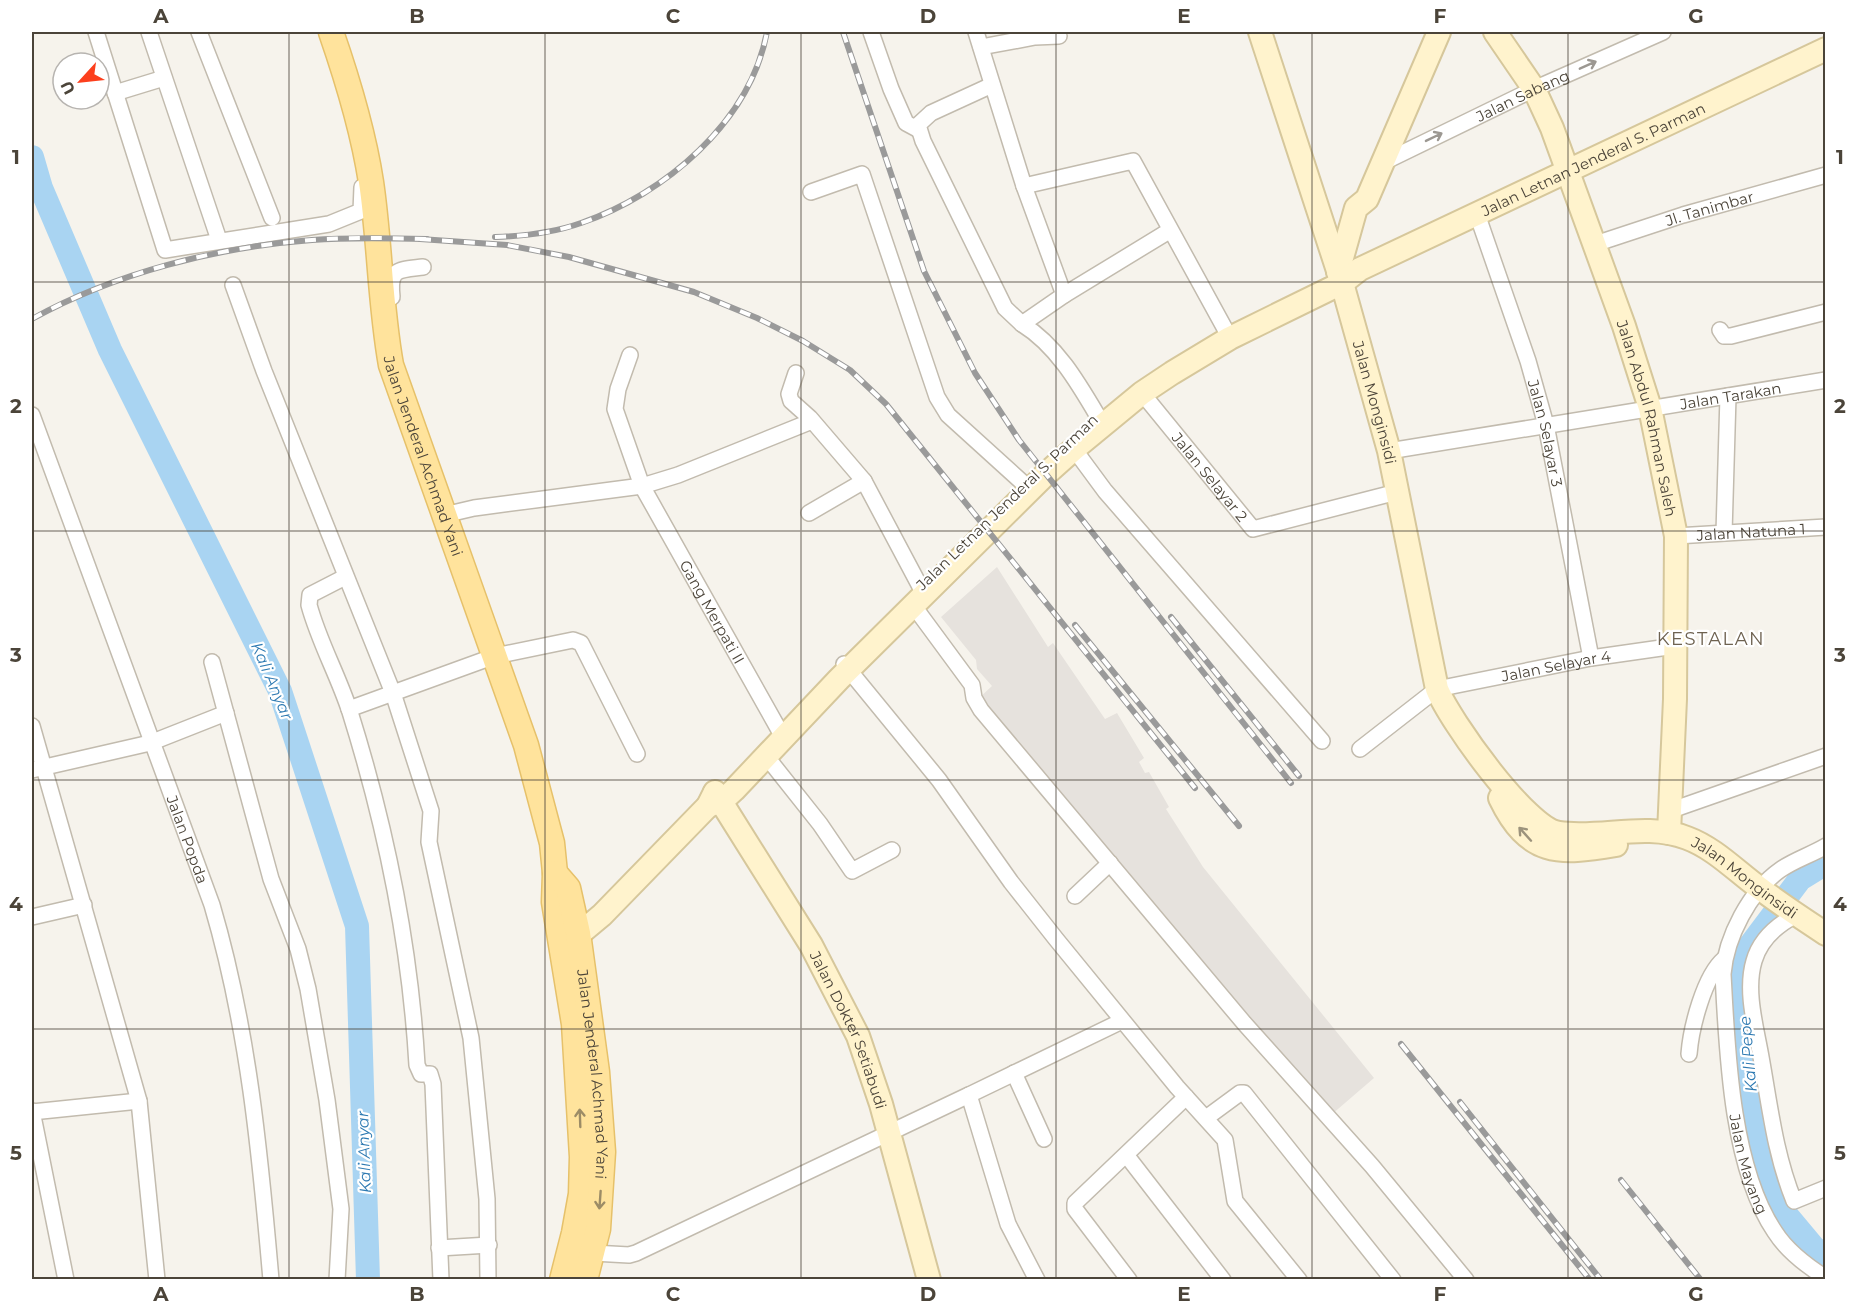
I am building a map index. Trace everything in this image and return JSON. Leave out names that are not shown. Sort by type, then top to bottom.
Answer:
[{"type":"main road","name":"Jalan Jenderal Achmad Yani","points":[[331,32],[360,126],[371,183],[384,328],[391,365],[532,763],[549,828],[555,873],[553,893],[569,937],[597,1072],[603,1152],[598,1229],[585,1280]]},
{"type":"main road","name":"Jalan Monginsidi","points":[[1260,32],[1346,274],[1389,451],[1437,689],[1451,715],[1488,769],[1537,823],[1559,842],[1666,825],[1705,847],[1793,913],[1824,930]]},
{"type":"main road","points":[[1346,274],[1356,208],[1367,199],[1439,32]]},
{"type":"main road","name":"Jalan Abdul Rahman Saleh","points":[[1495,32],[1534,88],[1568,170],[1650,408],[1676,536],[1675,646],[1666,825]]},
{"type":"main road","name":"Jalan Letnan Jenderal S. Parman","points":[[569,937],[602,915],[846,665],[1074,449],[1136,385],[1227,334],[1346,274],[1826,49]]},
{"type":"main road","name":"Jalan Letnan Jenderal S. Parman","points":[[918,595],[1023,483],[1100,420],[1227,334]]},
{"type":"main road","name":"Jalan Letnan Jenderal S. Parman","points":[[715,800],[766,756],[779,732]]},
{"type":"main road","name":"Jalan Dokter Setiabudi","points":[[715,800],[833,984],[858,1036],[890,1132],[929,1280]]},
{"type":"main road","name":"Jalan Jenderal Achmad Yani","points":[[562,1280],[577,1219],[582,1156],[569,937]]},
{"type":"street","points":[[96,32],[165,250],[329,224],[361,211],[363,206],[360,126]]},
{"type":"street","points":[[149,32],[219,240]]},
{"type":"street","points":[[199,32],[272,218]]},
{"type":"street","points":[[871,32],[906,123],[919,130]]},
{"type":"street","points":[[976,32],[1024,186],[1064,295]]},
{"type":"street","name":"Jalan Sabang","points":[[1382,162],[1534,88],[1663,32]]},
{"type":"street","points":[[981,47],[1035,36],[1059,36]]},
{"type":"street","points":[[115,93],[164,78]]},
{"type":"street","points":[[992,85],[931,113],[919,122],[919,130],[1005,308],[1038,335],[1061,360],[1100,420]]},
{"type":"street","points":[[1024,186],[1130,160],[1136,165],[1169,231],[1227,334]]},
{"type":"street","points":[[811,192],[862,174],[937,397],[948,415],[1023,483]]},
{"type":"street","name":"Jl. Tanimbar","points":[[1595,244],[1683,215],[1826,175]]},
{"type":"street","name":"Jalan Selayar 3","points":[[1478,214],[1528,361],[1546,425],[1591,658]]},
{"type":"street","points":[[1022,324],[1064,295],[1169,231]]},
{"type":"street","points":[[391,365],[396,345],[391,281],[399,270],[423,267]]},
{"type":"street","points":[[233,285],[345,577],[393,693],[431,811],[429,842],[469,1024],[487,1199],[488,1280]]},
{"type":"street","points":[[1720,330],[1724,336],[1731,336],[1826,312]]},
{"type":"street","name":"Gang Merpati II","points":[[630,355],[615,398],[615,409],[642,486],[779,732]]},
{"type":"street","points":[[796,373],[789,397],[864,481],[918,595],[972,685],[979,707],[1245,1023],[1372,1166],[1466,1280]]},
{"type":"street","name":"Jalan Tarakan","points":[[1389,451],[1826,380]]},
{"type":"street","name":"Jalan Selayar 2","points":[[1142,393],[1253,530],[1397,492]]},
{"type":"street","points":[[1724,533],[1728,396]]},
{"type":"street","name":"Jalan Popda","points":[[32,415],[150,743],[212,905],[228,960],[256,1121],[271,1280]]},
{"type":"street","points":[[444,515],[474,508],[642,486],[678,475],[812,421]]},
{"type":"street","points":[[1074,449],[1105,490],[1322,741]]},
{"type":"street","points":[[809,513],[864,481]]},
{"type":"street","name":"Jalan Natuna 1","points":[[1676,536],[1826,527]]},
{"type":"street","points":[[345,577],[310,595],[309,605],[349,709],[396,886],[413,1001],[417,1065],[421,1074],[430,1074],[433,1084],[441,1280]]},
{"type":"street","points":[[349,709],[495,656],[563,641],[578,641],[637,754]]},
{"type":"street","name":"Jalan Selayar 4","points":[[1437,689],[1591,658],[1675,646]]},
{"type":"street","points":[[212,662],[271,879],[298,949],[308,989],[327,1100],[341,1209],[338,1280]]},
{"type":"street","points":[[846,665],[939,780],[1011,882],[1122,1021],[1225,1140],[1235,1201],[1299,1280]]},
{"type":"street","points":[[1360,749],[1437,689]]},
{"type":"street","points":[[37,768],[150,743],[226,713]]},
{"type":"street","points":[[32,726],[37,768],[84,905],[139,1101],[158,1280]]},
{"type":"street","points":[[766,756],[820,824],[852,872],[892,850]]},
{"type":"street","points":[[1666,825],[1826,756]]},
{"type":"street","name":"Jalan Mayang","points":[[1826,846],[1785,866],[1763,890],[1731,940],[1725,959],[1724,998],[1734,1100],[1751,1182],[1774,1231],[1792,1251],[1826,1278]]},
{"type":"street","points":[[1075,896],[1110,863]]},
{"type":"street","points":[[32,918],[84,905]]},
{"type":"street","points":[[1793,913],[1774,928],[1754,962],[1751,979],[1756,1028],[1778,1157],[1794,1201],[1826,1188]]},
{"type":"street","points":[[1689,1054],[1691,1034],[1702,1000],[1716,966],[1725,959]]},
{"type":"street","points":[[593,1252],[629,1255],[636,1253],[1122,1021]]},
{"type":"street","points":[[1014,1073],[1044,1139]]},
{"type":"street","points":[[1206,1118],[1240,1093],[1244,1093],[1393,1280]]},
{"type":"street","points":[[969,1095],[1008,1224],[1037,1280]]},
{"type":"street","points":[[1129,1280],[1075,1205],[1186,1097]]},
{"type":"street","points":[[66,1280],[32,1112],[139,1101]]},
{"type":"street","points":[[1127,1156],[1223,1280]]},
{"type":"street","points":[[440,1248],[489,1245]]},
{"type":"shaded area","points":[[997,567],[1048,647],[1053,643],[1105,719],[1117,713],[1144,758],[1139,762],[1145,773],[1149,772],[1169,807],[1166,809],[1203,867],[1374,1078],[1331,1115],[978,699],[992,686],[977,669],[976,660],[941,617]]},
{"type":"waterway","name":"Kali Anyar","points":[[32,157],[41,188],[110,350],[280,691],[357,926],[368,1280]]},
{"type":"waterway","name":"Kali Pepe","points":[[1826,863],[1800,879],[1740,959],[1755,1125],[1773,1199],[1814,1248],[1826,1255]]},
{"type":"railway","points":[[495,237],[539,233],[581,223],[643,194],[672,174],[723,124],[743,96],[758,65],[767,32]]},
{"type":"railway","points":[[843,32],[924,271],[975,373],[1019,440],[1291,783]]},
{"type":"railway","points":[[420,239],[507,245],[569,257],[694,292],[757,318],[803,341],[850,370],[886,404],[1195,788]]},
{"type":"railway","points":[[32,319],[97,288],[204,256],[312,240],[427,239]]},
{"type":"railway","points":[[1171,617],[1299,776]]},
{"type":"railway","points":[[1075,625],[1239,826]]},
{"type":"railway","points":[[1401,1044],[1590,1280]]},
{"type":"railway","points":[[1460,1102],[1601,1280]]},
{"type":"railway","points":[[1621,1180],[1701,1280]]},
{"type":"district","name":"KESTALAN","points":[[1711,639]]}]
